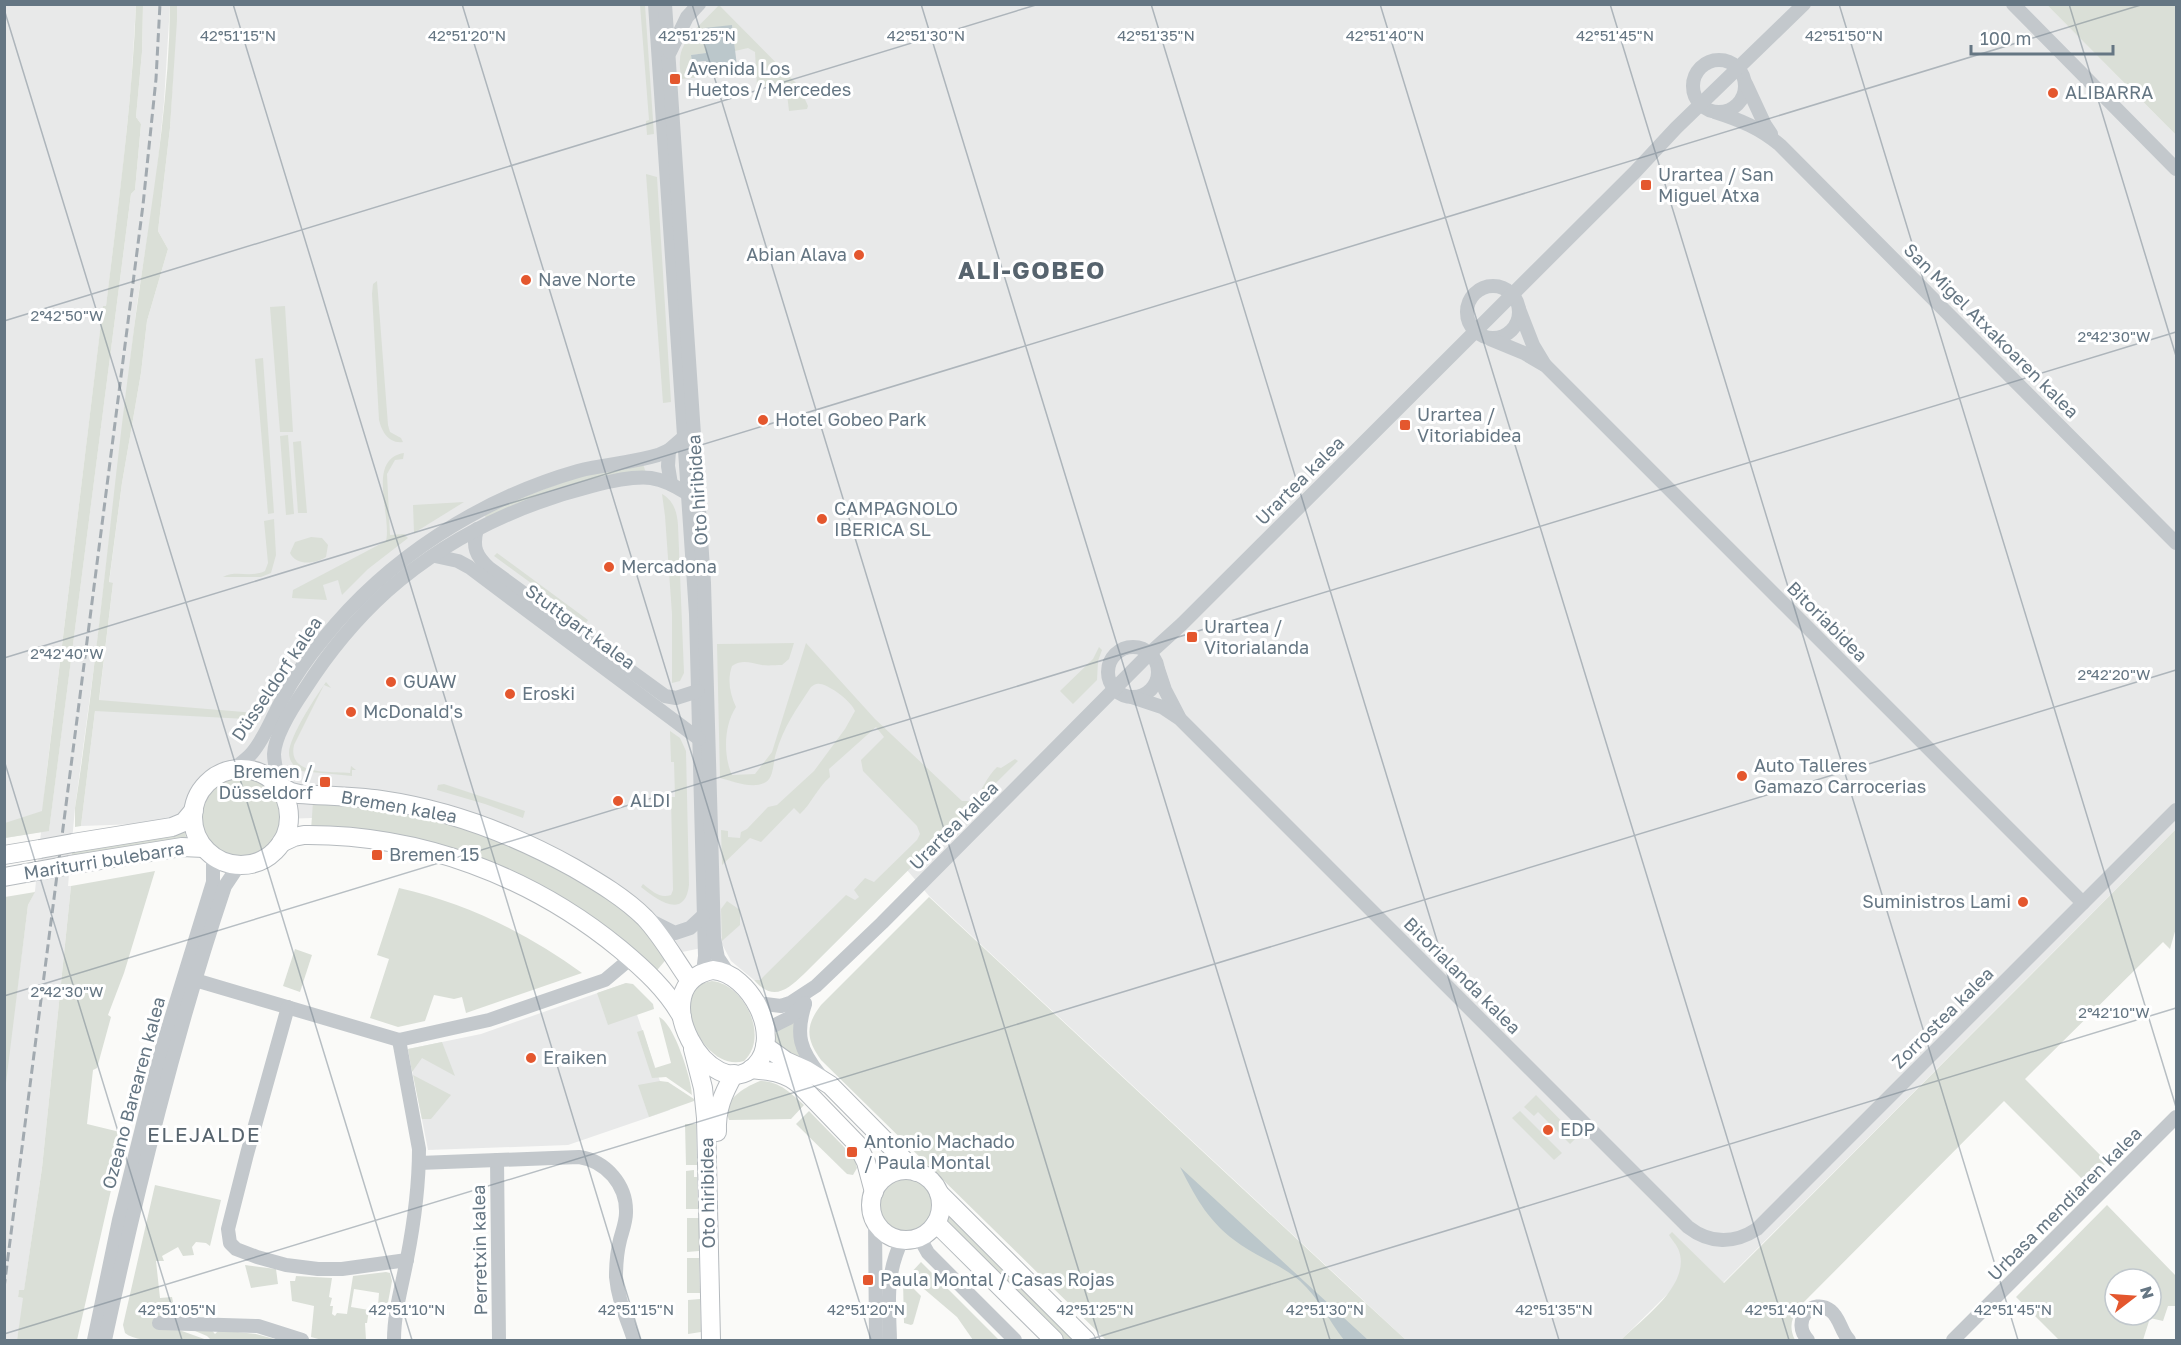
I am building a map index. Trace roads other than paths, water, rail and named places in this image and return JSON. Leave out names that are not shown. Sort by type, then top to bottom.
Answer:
[{"type":"main road","points":[[240,770],[258,773],[280,789],[288,807],[288,826],[281,843],[263,860],[239,865],[221,861],[208,852],[195,830],[194,810],[197,799],[210,781],[231,771],[240,770]]},
{"type":"main road","name":"Bremen kalea","points":[[280,789],[299,794],[360,798],[416,806],[481,824],[516,838],[591,878],[645,918],[696,976]]},
{"type":"main road","name":"Mariturri bulebarra","points":[[4,855],[172,827],[184,822],[194,810]]},
{"type":"main road","name":"Bremen kalea","points":[[281,843],[304,835],[353,837],[424,849],[496,874],[550,901],[597,931],[656,981],[675,1004],[682,1017]]},
{"type":"main road","name":"Mariturri bulebarra","points":[[4,877],[182,847],[208,852]]},
{"type":"main road","points":[[742,1072],[758,1062],[765,1038],[757,1003],[748,991],[728,973],[712,970],[696,976],[682,996],[682,1017],[693,1048],[712,1067],[727,1074],[777,1072],[800,1085],[857,1144],[866,1162],[874,1192]]},
{"type":"main road","points":[[765,1038],[786,1061],[825,1081],[916,1172],[930,1180],[939,1193],[1086,1341]]},
{"type":"main road","name":"Oto hiribidea","points":[[693,1048],[703,1088],[706,1118],[711,1341]]},
{"type":"main road","name":"Oto hiribidea","points":[[722,1341],[717,1119],[723,1093],[742,1072]]},
{"type":"main road","points":[[916,1172],[896,1172],[886,1176],[874,1192],[871,1207],[875,1221],[886,1234],[902,1240],[923,1236],[936,1223],[940,1213],[939,1193]]},
{"type":"main road","points":[[936,1223],[1054,1341]]},
{"type":"street","name":"Oto hiribidea","points":[[655,4],[688,494],[698,691],[705,956],[696,976]]},
{"type":"street","name":"Oto hiribidea","points":[[665,4],[704,583],[714,938],[718,957],[728,973]]},
{"type":"street","points":[[669,54],[687,11],[699,4]]},
{"type":"street","name":"Urartea kalea","points":[[757,1003],[781,1006],[790,1003],[816,986],[882,923],[1150,653],[1190,616],[1804,4]]},
{"type":"street","points":[[2013,4],[2176,169]]},
{"type":"street","points":[[1723,60],[1739,69],[1745,82],[1745,90],[1738,105],[1731,110],[1715,112],[1701,105],[1696,99],[1693,84],[1694,77],[1703,65],[1723,60]]},
{"type":"street","name":"San Migel Atxakoaren kalea","points":[[1745,82],[1765,125],[1780,145]]},
{"type":"street","name":"San Migel Atxakoaren kalea","points":[[1715,112],[1763,131],[1780,145],[2176,543]]},
{"type":"street","points":[[1497,286],[1513,294],[1519,308],[1516,326],[1510,333],[1490,339],[1474,332],[1467,314],[1470,299],[1475,293],[1482,288],[1497,286]]},
{"type":"street","name":"Bitoriabidea","points":[[1519,308],[1533,345],[1546,366]]},
{"type":"street","name":"Bitoriabidea","points":[[1490,339],[1524,352],[1546,366],[2083,903]]},
{"type":"street","name":"Düsseldorf kalea","points":[[231,771],[252,753],[286,693],[312,653],[335,624],[377,581],[408,555],[479,510],[528,489],[579,471],[645,459],[669,450],[684,437]]},
{"type":"street","points":[[669,450],[668,466],[671,484]]},
{"type":"street","name":"Düsseldorf kalea","points":[[280,789],[274,753],[294,705],[310,680],[363,614],[416,567],[477,529],[513,511],[602,483],[642,478],[660,480],[688,494]]},
{"type":"street","name":"Stuttgart kalea","points":[[477,529],[474,537],[475,552],[489,568],[665,696],[676,698],[698,691]]},
{"type":"street","name":"Stuttgart kalea","points":[[435,556],[458,561],[474,571],[699,739]]},
{"type":"street","points":[[1133,647],[1142,648],[1150,653],[1158,667],[1157,678],[1152,688],[1143,695],[1132,697],[1115,688],[1108,671],[1110,662],[1116,654],[1133,647]]},
{"type":"street","name":"Bitorialanda kalea","points":[[1158,667],[1165,690],[1180,719]]},
{"type":"street","name":"Bitorialanda kalea","points":[[1132,697],[1162,707],[1180,719],[1688,1227],[1698,1235],[1714,1240],[1728,1240]]},
{"type":"street","name":"Zorrostea kalea","points":[[1728,1240],[1739,1238],[1757,1229],[2176,810]]},
{"type":"street","name":"Ozeano Barearen kalea","points":[[94,1341],[119,1220],[162,1048],[213,882],[208,852]]},
{"type":"street","name":"Ozeano Barearen kalea","points":[[105,1341],[154,1129],[195,980],[225,886],[239,865]]},
{"type":"street","name":"Bremen kalea","points":[[645,918],[675,933],[690,928],[703,916]]},
{"type":"street","points":[[195,980],[399,1040],[489,1020],[605,980],[624,964],[629,956]]},
{"type":"street","name":"Urartea kalea","points":[[765,1038],[805,1004],[816,986]]},
{"type":"street","points":[[805,1004],[801,1015],[799,1038],[803,1051],[825,1081]]},
{"type":"street","points":[[288,1007],[228,1229],[230,1243],[239,1251],[276,1262],[318,1269],[342,1269],[407,1260]]},
{"type":"street","points":[[394,1341],[394,1319],[407,1260],[419,1163],[419,1149],[399,1040]]},
{"type":"street","name":"Urbasa mendiaren kalea","points":[[1953,1341],[2176,1118]]},
{"type":"street","points":[[419,1163],[570,1157],[586,1158],[602,1166],[617,1181],[625,1200],[627,1215],[617,1256],[618,1290],[634,1341]]},
{"type":"street","name":"Perretxin kalea","points":[[497,1160],[499,1341]]},
{"type":"street","points":[[875,1221],[876,1341]]},
{"type":"street","points":[[923,1236],[923,1244],[928,1252],[1015,1341]]},
{"type":"street","points":[[890,1341],[889,1280],[891,1264],[902,1240]]},
{"type":"street","points":[[1808,1341],[1801,1331],[1802,1319],[1808,1311],[1821,1307],[1830,1310],[1836,1316],[1839,1326],[1849,1341]]},
{"type":"street","points":[[159,1323],[258,1326],[302,1341]]},
{"type":"railway","points":[[4,1288],[143,205],[156,79],[160,4]]},
{"type":"place","name":"Avenida Los Huetos / Mercedes","points":[[675,79]]},
{"type":"place","name":"ALIBARRA","points":[[2053,93]]},
{"type":"place","name":"Urartea / San Miguel Atxa","points":[[1646,185]]},
{"type":"place","name":"Abian Alava","points":[[859,255]]},
{"type":"place","name":"Nave Norte","points":[[526,280]]},
{"type":"place","name":"Hotel Gobeo Park","points":[[763,420]]},
{"type":"place","name":"Urartea / Vitoriabidea","points":[[1405,425]]},
{"type":"place","name":"CAMPAGNOLO IBERICA SL","points":[[822,519]]},
{"type":"place","name":"Mercadona","points":[[609,567]]},
{"type":"place","name":"Urartea / Vitorialanda","points":[[1192,637]]},
{"type":"place","name":"GUAW","points":[[391,682]]},
{"type":"place","name":"Eroski","points":[[510,694]]},
{"type":"place","name":"McDonald's","points":[[351,712]]},
{"type":"place","name":"Auto Talleres Gamazo Carrocerias","points":[[1742,776]]},
{"type":"place","name":"Bremen / Düsseldorf","points":[[325,782]]},
{"type":"place","name":"ALDI","points":[[618,801]]},
{"type":"place","name":"Bremen 15","points":[[377,855]]},
{"type":"place","name":"Suministros Lami","points":[[2023,902]]},
{"type":"place","name":"Eraiken","points":[[531,1058]]},
{"type":"place","name":"EDP","points":[[1548,1130]]},
{"type":"place","name":"Antonio Machado / Paula Montal","points":[[852,1152]]},
{"type":"place","name":"Paula Montal / Casas Rojas","points":[[868,1280]]},
{"type":"district","name":"ALI-GOBEO","points":[[1032,271]]},
{"type":"district","name":"ELEJALDE","points":[[204,1135]]}]
